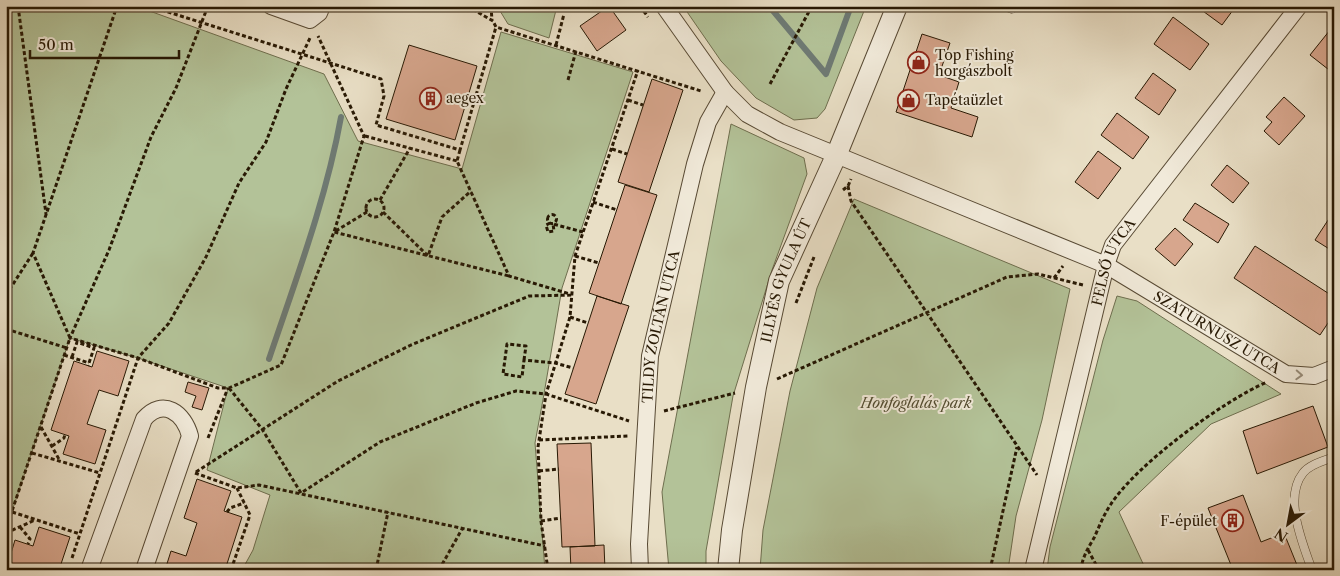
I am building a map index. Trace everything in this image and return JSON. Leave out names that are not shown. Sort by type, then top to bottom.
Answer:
[{"type":"street","points":[[271,6],[312,24],[320,13],[322,6]]},
{"type":"street","points":[[664,6],[723,94],[748,114],[780,132],[836,156]]},
{"type":"street","name":"ILLYÉS GYULA ÚT","points":[[728,570],[732,530],[765,387],[779,282],[836,156],[897,6]]},
{"type":"street","name":"FELSŐ UTCA","points":[[1033,570],[1106,265],[1113,245],[1299,6]]},
{"type":"street","name":"TILDY ZOLTÁN UTCA","points":[[640,570],[639,544],[650,356],[695,164],[708,122],[723,94]]},
{"type":"street","name":"SZATURNUSZ UTCA","points":[[836,156],[1106,265],[1286,374],[1314,376],[1334,368]]},
{"type":"street","points":[[89,570],[144,419],[151,411],[166,408],[176,412],[186,422],[190,436],[187,471],[144,570]]},
{"type":"lane","points":[[1004,6],[1012,9],[1013,6]]},
{"type":"lane","points":[[1312,570],[1296,519],[1295,494],[1303,473],[1316,464],[1334,457]]},
{"type":"path","points":[[18,6],[46,214]]},
{"type":"path","points":[[6,295],[33,253],[117,6]]},
{"type":"path","points":[[149,6],[381,79],[384,96],[376,125],[460,150]]},
{"type":"path","points":[[6,529],[70,338],[112,241],[150,137],[176,88],[203,23],[208,6]]},
{"type":"path","points":[[467,6],[493,22]]},
{"type":"path","points":[[491,6],[493,22],[496,27],[723,94]]},
{"type":"path","points":[[770,84],[812,6]]},
{"type":"path","points":[[556,45],[564,14]]},
{"type":"path","points":[[70,338],[138,358],[218,388],[229,388],[281,365],[334,232],[364,136],[333,65],[312,24]]},
{"type":"path","points":[[71,561],[138,358],[169,323],[206,257],[239,183],[266,142],[302,55],[312,24]]},
{"type":"path","points":[[496,27],[457,161],[509,276]]},
{"type":"path","points":[[568,80],[576,51]]},
{"type":"path","points":[[548,570],[541,521],[539,471],[539,440],[546,394],[570,318],[575,256],[638,70]]},
{"type":"path","points":[[628,100],[643,105]]},
{"type":"path","points":[[365,136],[457,161]]},
{"type":"path","points":[[380,200],[410,148]]},
{"type":"path","points":[[612,149],[627,154]]},
{"type":"path","points":[[836,156],[848,186],[851,201],[1050,494]]},
{"type":"path","points":[[840,193],[848,186],[856,164]]},
{"type":"path","points":[[428,256],[442,217],[470,191]]},
{"type":"path","points":[[374,199],[380,200],[384,204],[383,212],[376,217],[367,212],[366,206],[369,201],[374,199]]},
{"type":"path","points":[[593,202],[617,210]]},
{"type":"path","points":[[334,232],[367,212]]},
{"type":"path","points":[[383,212],[428,256]]},
{"type":"path","points":[[551,223],[583,232]]},
{"type":"path","points":[[334,232],[509,276],[573,295]]},
{"type":"path","points":[[33,253],[70,338]]},
{"type":"path","points":[[795,306],[815,253]]},
{"type":"path","points":[[575,256],[599,263]]},
{"type":"path","points":[[539,440],[646,426],[765,387],[776,379],[928,314],[1007,277],[1038,274],[1100,290]]},
{"type":"path","points":[[187,471],[262,429],[338,381],[451,327],[529,296],[573,295]]},
{"type":"path","points":[[570,318],[588,323]]},
{"type":"path","points":[[6,329],[67,348]]},
{"type":"path","points":[[64,355],[89,364],[94,348],[77,342],[72,357]]},
{"type":"path","points":[[507,344],[526,346],[524,360],[522,377],[503,374],[507,344]]},
{"type":"path","points":[[524,360],[555,363],[573,368]]},
{"type":"path","points":[[765,387],[776,379],[778,370]]},
{"type":"path","points":[[1080,570],[1111,503],[1136,475],[1204,420],[1253,389],[1286,374]]},
{"type":"path","points":[[229,388],[262,429],[301,493]]},
{"type":"path","points":[[301,493],[380,442],[476,402],[516,391],[546,394],[646,426]]},
{"type":"path","points":[[41,426],[60,461]]},
{"type":"path","points":[[52,446],[64,438],[65,434]]},
{"type":"path","points":[[990,570],[1017,446]]},
{"type":"path","points":[[32,453],[100,473]]},
{"type":"path","points":[[539,471],[559,469]]},
{"type":"path","points":[[187,471],[237,488],[259,485],[545,546]]},
{"type":"path","points":[[232,570],[250,515],[237,488]]},
{"type":"path","points":[[227,512],[230,508],[244,503]]},
{"type":"path","points":[[6,510],[80,534]]},
{"type":"path","points":[[376,570],[388,512]]},
{"type":"path","points":[[541,521],[561,518]]},
{"type":"path","points":[[6,533],[36,520]]},
{"type":"path","points":[[20,527],[30,540],[28,544]]},
{"type":"path","points":[[439,570],[462,529]]},
{"type":"path","points":[[1088,550],[1099,570]]},
{"type":"green space","points":[[6,6],[144,6],[144,9],[324,74],[358,141],[462,169],[501,32],[633,72],[562,288],[535,443],[545,570],[242,570],[253,550],[270,495],[207,470],[228,388],[70,338],[6,529]]},
{"type":"green space","points":[[497,6],[553,6],[556,10],[549,38],[508,24]]},
{"type":"green space","points":[[683,6],[866,6],[825,109],[817,118],[794,120],[756,98],[721,61]]},
{"type":"green space","points":[[731,124],[804,158],[807,174],[772,270],[733,396],[706,551],[706,570],[669,570],[662,492]]},
{"type":"green space","name":"Honfoglalás park","points":[[854,199],[1070,289],[1042,420],[1016,516],[1008,570],[760,570],[763,530],[790,391],[817,288]]},
{"type":"green space","points":[[1117,296],[1137,301],[1281,394],[1211,424],[1119,512],[1146,570],[1047,570],[1050,547],[1103,340]]},
{"type":"building","points":[[609,6],[626,30],[597,51],[580,26]]},
{"type":"building","points":[[1196,6],[1236,6],[1222,25]]},
{"type":"building","points":[[1173,17],[1209,44],[1190,70],[1154,44]]},
{"type":"building","points":[[1334,25],[1334,71],[1333,73],[1310,55]]},
{"type":"building","points":[[922,34],[950,43],[939,75],[959,82],[951,108],[978,117],[972,137],[896,112]]},
{"type":"building","name":"aegex","points":[[409,45],[477,66],[455,140],[386,119]]},
{"type":"building","points":[[1153,73],[1176,90],[1159,115],[1135,98]]},
{"type":"building","points":[[652,79],[683,90],[649,192],[618,182]]},
{"type":"building","points":[[1284,97],[1305,116],[1279,145],[1264,131],[1272,122],[1266,117]]},
{"type":"building","points":[[1117,113],[1149,137],[1133,159],[1101,135]]},
{"type":"building","points":[[1098,151],[1121,168],[1098,199],[1075,182]]},
{"type":"building","points":[[1227,165],[1249,183],[1233,203],[1211,185]]},
{"type":"building","points":[[625,185],[657,195],[621,304],[589,293]]},
{"type":"building","points":[[1195,203],[1229,224],[1218,243],[1183,220]]},
{"type":"building","points":[[1334,211],[1334,252],[1315,240]]},
{"type":"building","points":[[1175,228],[1193,244],[1175,266],[1155,249]]},
{"type":"building","points":[[1255,246],[1334,297],[1334,314],[1320,335],[1234,278]]},
{"type":"building","points":[[597,296],[629,306],[596,404],[565,394]]},
{"type":"building","points":[[97,351],[129,361],[118,396],[99,390],[87,424],[106,430],[95,464],[63,454],[69,436],[51,430],[74,361],[92,367]]},
{"type":"building","points":[[188,382],[209,388],[202,410],[192,407],[196,396],[185,392]]},
{"type":"building","points":[[1313,406],[1328,447],[1257,474],[1243,431]]},
{"type":"building","points":[[591,443],[595,546],[562,547],[557,444]]},
{"type":"building","points":[[197,479],[231,491],[224,511],[242,517],[225,570],[165,570],[171,551],[186,556],[197,523],[184,518]]},
{"type":"building","name":"F-épület","points":[[1243,495],[1261,542],[1284,533],[1299,570],[1233,570],[1208,508]]},
{"type":"building","points":[[39,527],[70,537],[59,570],[42,565],[40,570],[6,570],[15,540],[33,546]]},
{"type":"building","points":[[604,545],[605,570],[571,570],[570,547]]},
{"type":"waterway","points":[[769,6],[826,74],[851,6]]},
{"type":"waterway","points":[[269,359],[319,209],[341,117]]},
{"type":"place","name":"Top Fishing horgászbolt","points":[[919,63]]},
{"type":"place","name":"aegex","points":[[430,98]]},
{"type":"place","name":"Tapétaüzlet","points":[[909,100]]},
{"type":"place","name":"F-épület","points":[[1233,521]]}]
